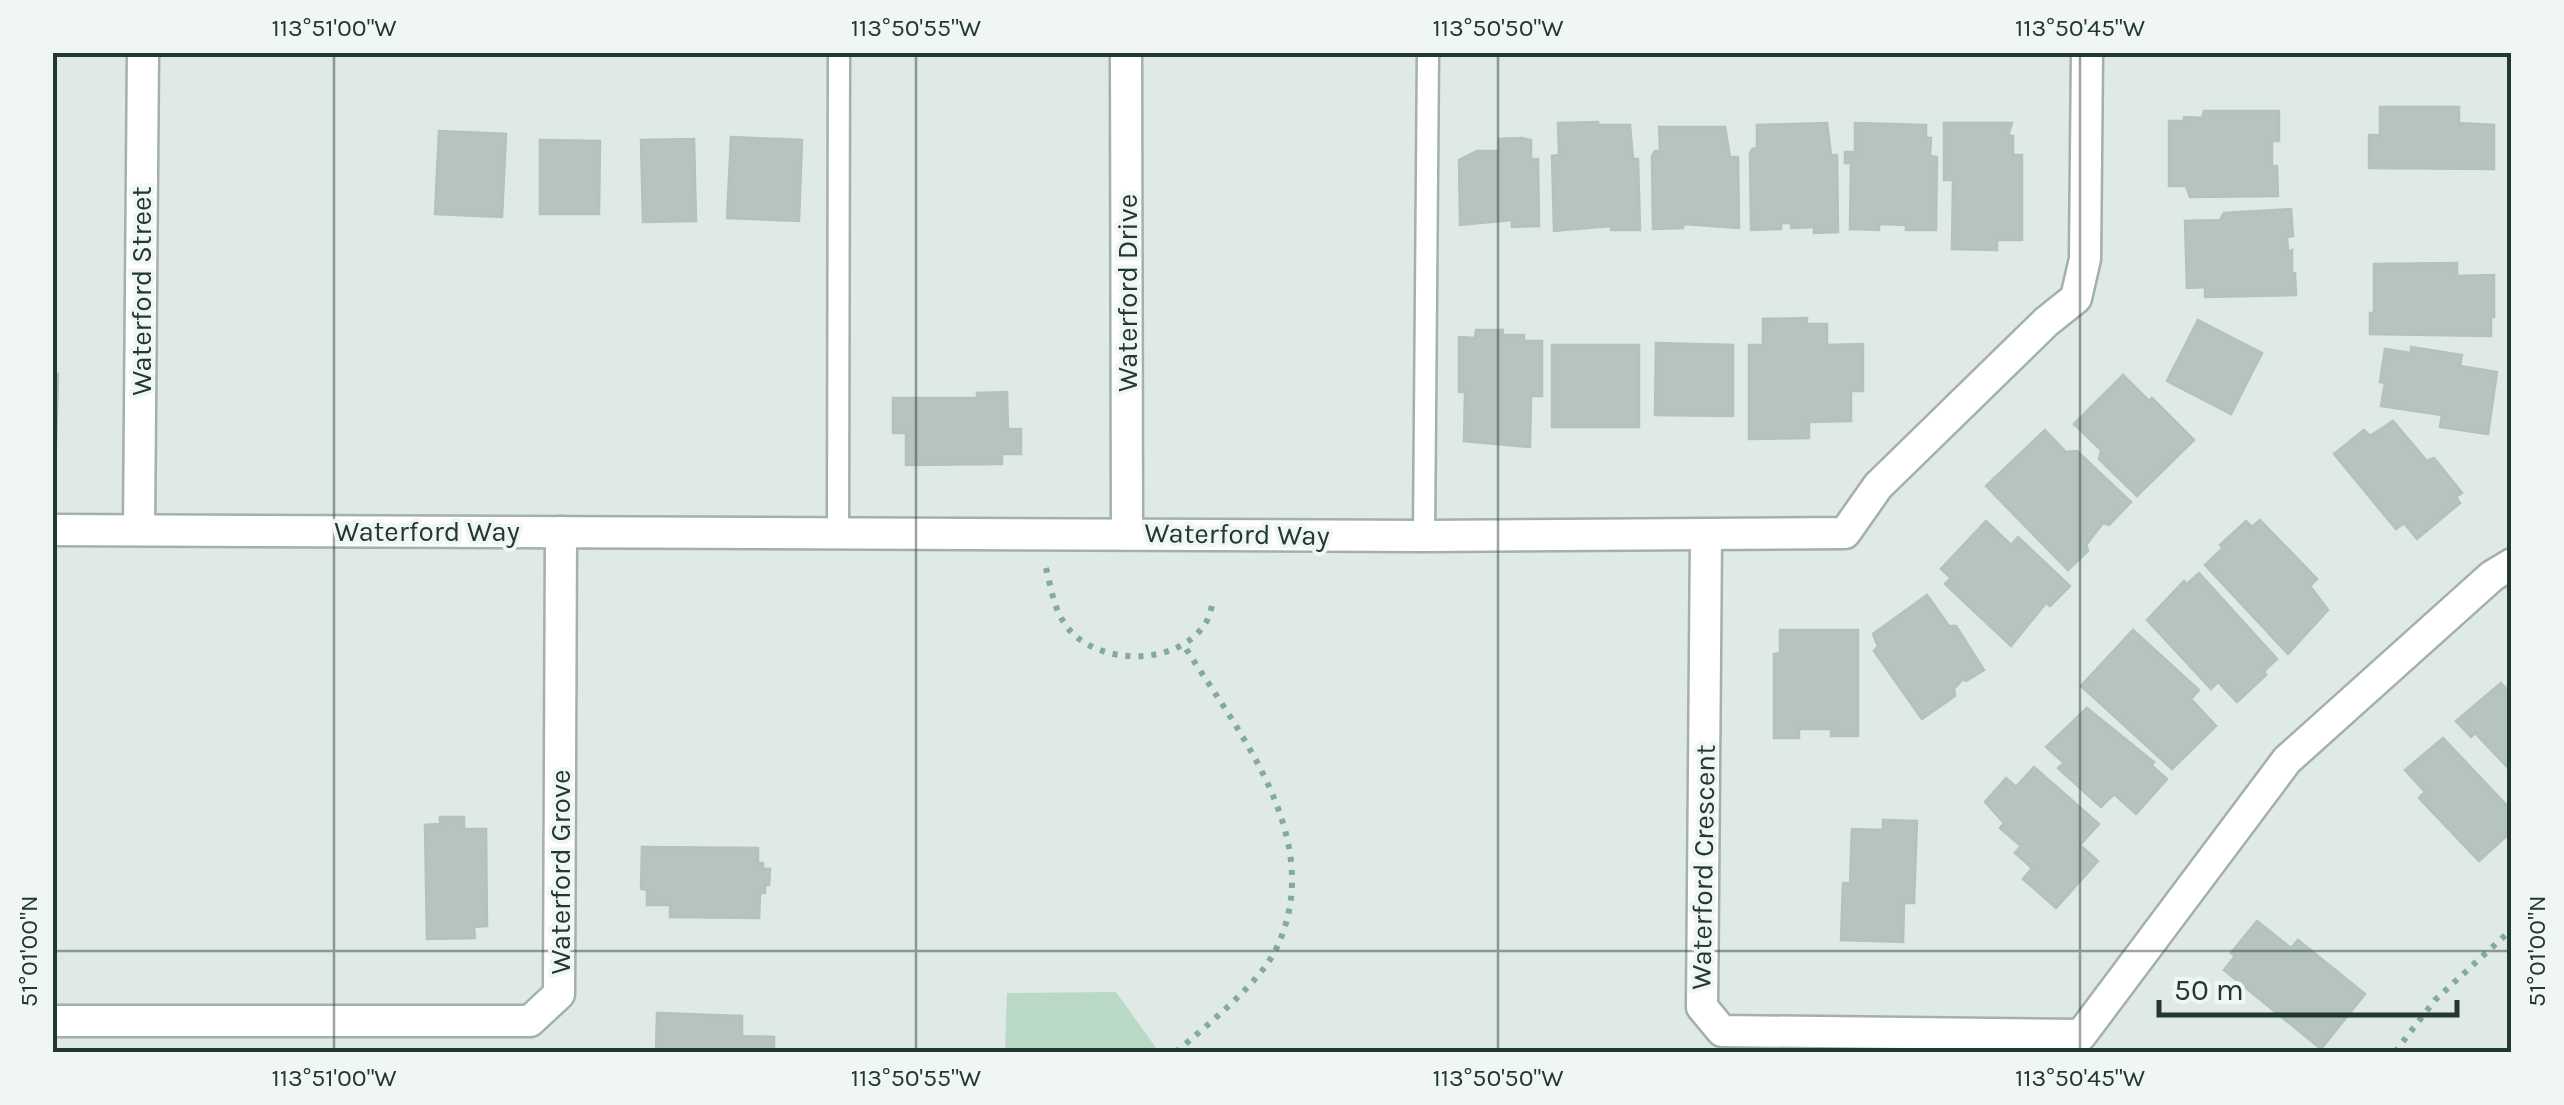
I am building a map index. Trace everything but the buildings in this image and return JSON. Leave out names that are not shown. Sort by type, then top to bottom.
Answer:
[{"type":"street","name":"Waterford Street","points":[[139,529],[143,52]]},
{"type":"street","name":"Waterford Drive","points":[[1126,52],[1127,532]]},
{"type":"street","name":"Waterford Way","points":[[52,530],[1424,536],[1845,532],[1878,486],[2046,322],[2076,298],[2084,259],[2087,52]]},
{"type":"street","name":"Waterford Grove","points":[[52,1021],[530,1021],[559,994],[560,532]]},
{"type":"street","name":"Waterford Crescent","points":[[1706,535],[1702,1007],[1722,1032],[2081,1035],[2286,760],[2492,576],[2512,564]]},
{"type":"lane","points":[[838,532],[839,52]]},
{"type":"lane","points":[[1424,536],[1428,52]]},
{"type":"path","points":[[1046,567],[1055,605],[1068,629],[1092,646],[1123,657],[1156,656],[1183,644],[1205,625],[1213,602]]},
{"type":"path","points":[[1176,1052],[1232,1003],[1276,952],[1292,906],[1288,835],[1266,776],[1183,644]]},
{"type":"path","points":[[2395,1052],[2435,1000],[2512,929]]},
{"type":"green space","points":[[1116,992],[1159,1052],[1005,1052],[1007,993]]}]
